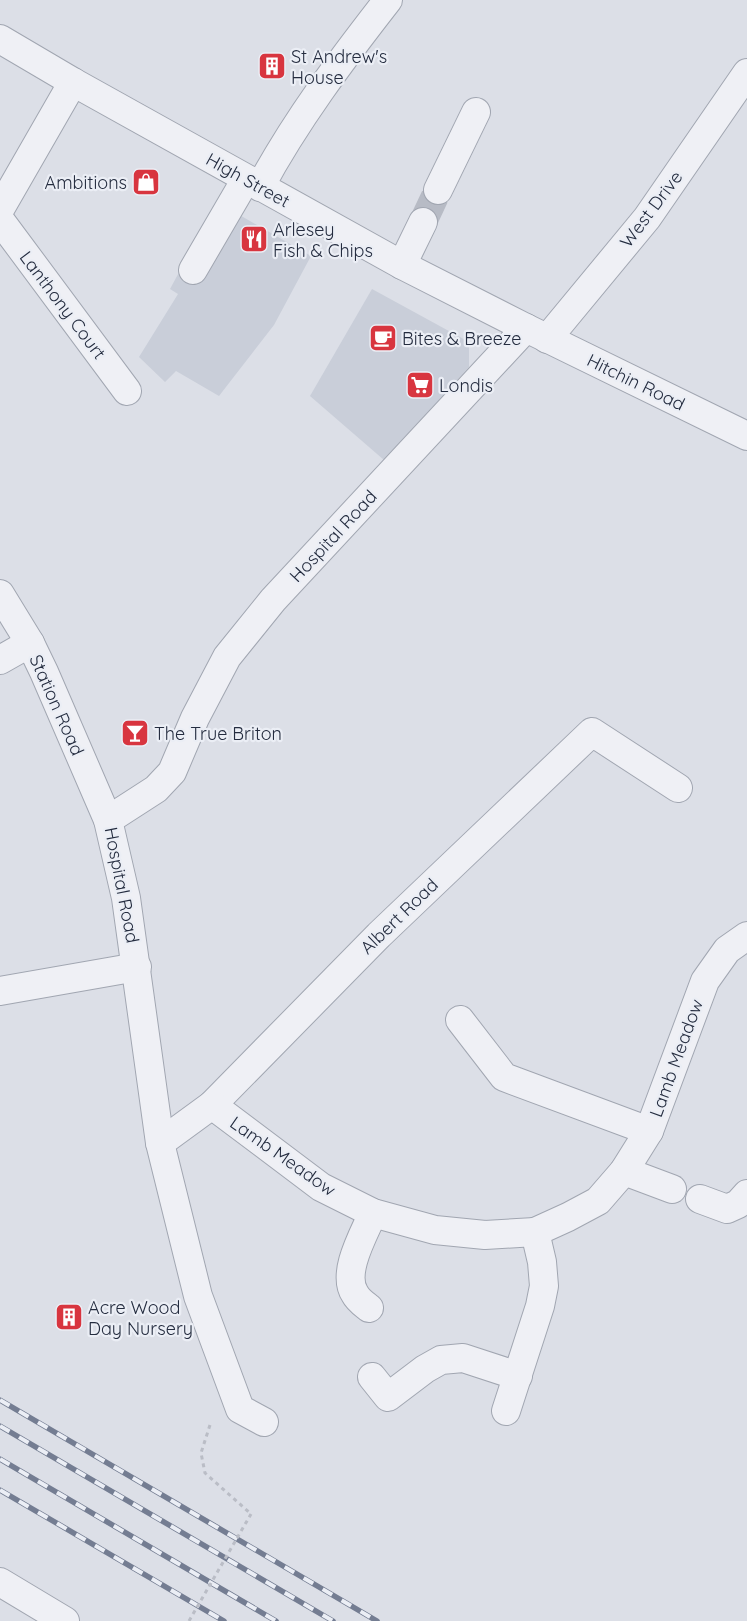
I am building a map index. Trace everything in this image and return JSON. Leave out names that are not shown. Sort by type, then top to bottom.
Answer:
[{"type":"street","points":[[193,270],[348,51],[388,0]]},
{"type":"street","name":"High Street","points":[[0,39],[73,82],[402,266],[536,334]]},
{"type":"street","name":"West Drive","points":[[536,334],[647,218],[747,73]]},
{"type":"street","points":[[0,209],[73,82]]},
{"type":"street","points":[[438,190],[476,112]]},
{"type":"street","name":"Lanthony Court","points":[[0,220],[127,391]]},
{"type":"street","points":[[402,266],[423,222]]},
{"type":"street","name":"Hitchin Road","points":[[536,334],[747,436]]},
{"type":"street","name":"Hospital Road","points":[[240,1409],[198,1296],[160,1142],[126,898],[108,820],[156,789],[172,772],[195,718],[227,657],[273,600],[536,334]]},
{"type":"street","name":"Station Road","points":[[0,594],[30,643],[44,672],[108,820]]},
{"type":"street","points":[[0,660],[30,643]]},
{"type":"street","name":"Albert Road","points":[[212,1105],[379,935],[592,732],[678,788]]},
{"type":"street","name":"Lamb Meadow","points":[[160,1142],[212,1105],[321,1187],[373,1213],[435,1230],[485,1235],[535,1232],[598,1201],[624,1171],[649,1131],[704,981],[727,950],[747,936]]},
{"type":"street","points":[[0,991],[137,967]]},
{"type":"street","points":[[460,1020],[504,1078],[649,1131]]},
{"type":"street","points":[[624,1171],[672,1189]]},
{"type":"street","points":[[700,1199],[727,1208],[738,1204],[747,1194]]},
{"type":"street","points":[[368,1308],[354,1294],[350,1278],[353,1259],[373,1213]]},
{"type":"street","points":[[506,1411],[540,1306],[544,1286],[542,1262],[535,1232]]},
{"type":"street","points":[[372,1377],[388,1397],[425,1369],[441,1360],[463,1358],[518,1376]]},
{"type":"street","points":[[240,1409],[264,1422]]},
{"type":"street","points":[[0,1582],[65,1621]]},
{"type":"path","points":[[189,1621],[251,1514],[205,1473],[201,1453],[214,1412],[240,1409]]},
{"type":"shaded area","points":[[217,202],[311,256],[274,325],[219,396],[176,371],[165,382],[139,357],[178,294],[170,289]]},
{"type":"shaded area","points":[[372,289],[469,342],[469,367],[384,460],[310,396]]},
{"type":"tunnel","points":[[423,222],[438,190]]},
{"type":"railway","points":[[0,1400],[377,1621]]},
{"type":"railway","points":[[0,1426],[333,1621]]},
{"type":"railway","points":[[0,1459],[276,1621]]},
{"type":"railway","points":[[0,1490],[224,1621]]},
{"type":"place","name":"St Andrew's House","points":[[272,66]]},
{"type":"place","name":"Ambitions","points":[[146,182]]},
{"type":"place","name":"Arlesey Fish & Chips","points":[[254,239]]},
{"type":"place","name":"Bites & Breeze","points":[[383,338]]},
{"type":"place","name":"Londis","points":[[420,385]]},
{"type":"place","name":"The True Briton","points":[[135,733]]},
{"type":"place","name":"Acre Wood Day Nursery","points":[[69,1317]]}]
